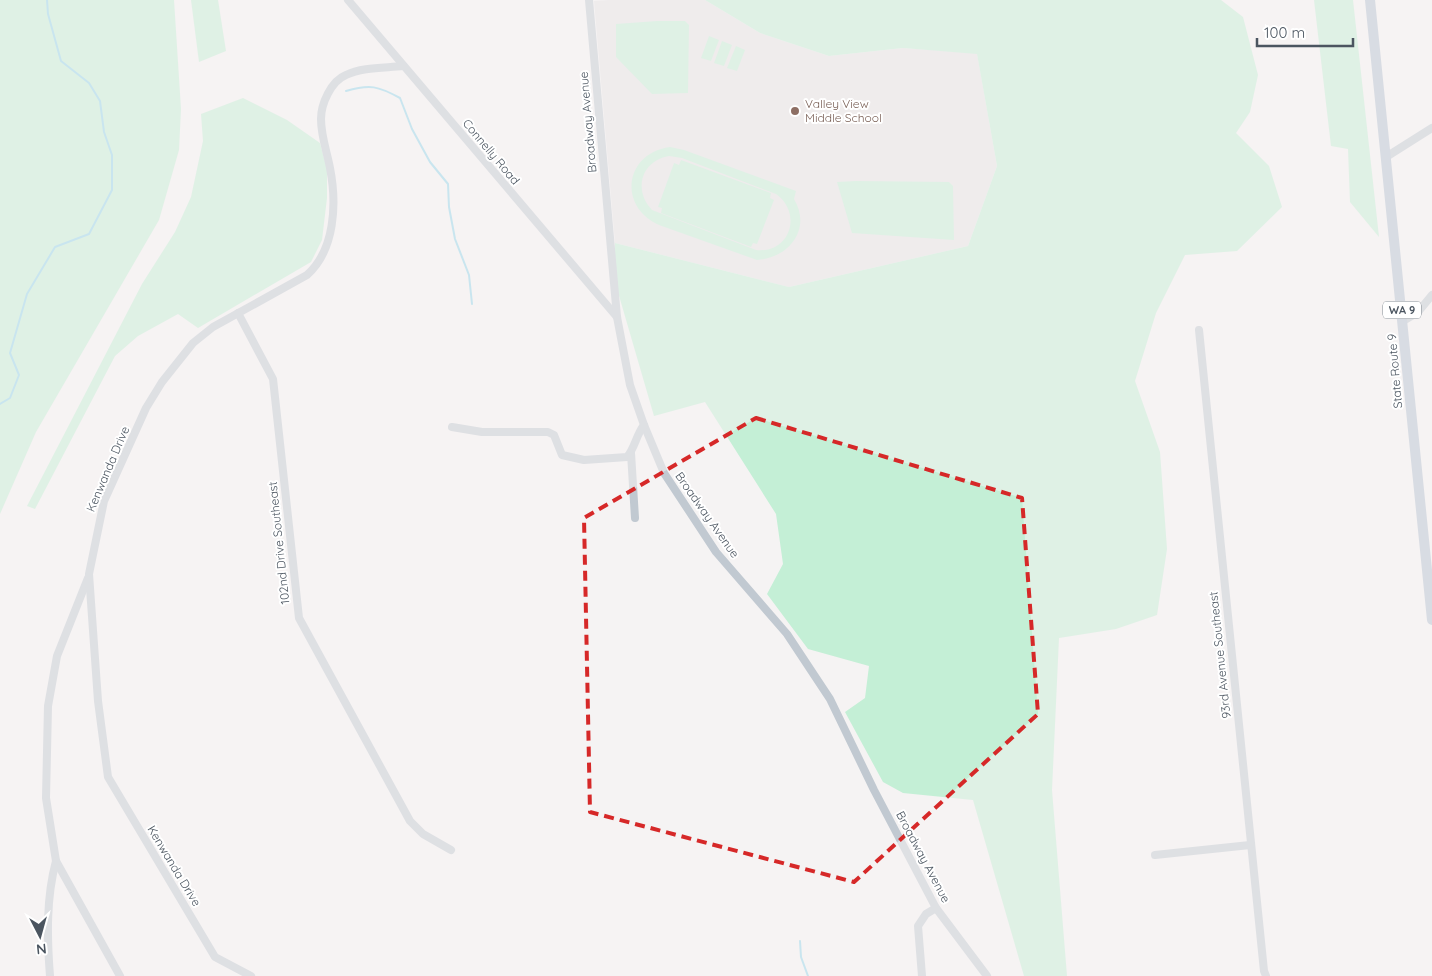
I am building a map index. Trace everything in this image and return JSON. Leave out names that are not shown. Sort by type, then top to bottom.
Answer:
[{"type":"main road","name":"State Route 9","points":[[1370,0],[1431,593],[1432,620]]},
{"type":"street","name":"Connelly Road","points":[[348,0],[617,317]]},
{"type":"street","name":"Broadway Avenue","points":[[589,0],[617,317],[630,385],[644,425],[664,473],[716,552],[787,634],[830,698],[874,790],[936,908],[987,976]]},
{"type":"street","name":"Kenwanda Drive","points":[[251,976],[215,957],[108,777],[98,701],[89,574],[104,501],[146,408],[162,382],[193,343],[213,327],[307,275],[318,265],[326,252],[330,236],[333,187],[321,118],[329,93],[338,79],[347,74],[403,66]]},
{"type":"street","points":[[1386,157],[1432,128]]},
{"type":"street","points":[[1403,321],[1418,312],[1432,294]]},
{"type":"street","name":"102nd Drive Southeast","points":[[238,313],[273,379],[300,618],[410,821],[423,834],[451,850]]},
{"type":"street","name":"93rd Avenue Southeast","points":[[1199,330],[1250,845],[1264,972],[1266,976]]},
{"type":"street","points":[[636,518],[631,453],[635,437],[644,425]]},
{"type":"street","points":[[452,427],[482,432],[548,432],[554,435],[562,455],[575,459],[623,459],[631,453]]},
{"type":"street","points":[[89,574],[57,656],[48,706],[46,798],[56,861],[120,976]]},
{"type":"street","points":[[1155,855],[1250,845]]},
{"type":"street","points":[[50,976],[47,946],[50,883],[56,861]]},
{"type":"street","points":[[922,976],[918,926],[926,914],[936,908]]},
{"type":"highlighted area","points":[[756,418],[1022,498],[1038,714],[854,882],[590,812],[584,518]]},
{"type":"shaded area","name":"Valley View Middle School","points":[[705,0],[760,33],[829,56],[903,48],[977,53],[997,166],[968,246],[789,287],[615,243],[594,1]]},
{"type":"green space","points":[[0,0],[174,0],[181,109],[179,150],[159,220],[36,432],[0,514]]},
{"type":"green space","points":[[191,0],[218,0],[226,51],[199,62]]},
{"type":"green space","points":[[705,0],[1221,0],[1243,17],[1258,75],[1250,112],[1236,133],[1269,166],[1282,207],[1237,251],[1185,255],[1156,313],[1135,381],[1160,452],[1167,549],[1157,615],[1116,629],[1059,638],[1052,790],[1067,976],[1024,976],[973,800],[903,793],[883,782],[845,712],[865,698],[869,666],[808,649],[767,594],[783,564],[776,514],[705,402],[654,416],[613,275],[615,243],[789,287],[968,246],[997,166],[977,54],[903,48],[829,56],[760,33]]},
{"type":"green space","points":[[1314,0],[1353,0],[1379,237],[1350,202],[1348,149],[1331,146]]},
{"type":"green space","points":[[685,21],[689,25],[688,93],[652,94],[616,57],[616,24]]},
{"type":"green space","points":[[709,36],[719,40],[711,61],[701,58]]},
{"type":"green space","points":[[722,41],[732,45],[724,66],[714,63]]},
{"type":"green space","points":[[736,46],[745,50],[737,71],[727,68]]},
{"type":"green space","points":[[243,98],[287,120],[320,143],[327,169],[327,198],[322,240],[311,262],[198,328],[178,314],[138,336],[115,356],[35,509],[27,506],[142,284],[175,232],[191,197],[203,141],[201,114]]},
{"type":"green space","points":[[670,147],[684,150],[796,191],[794,199],[799,210],[800,221],[799,231],[794,240],[788,248],[779,254],[757,260],[659,225],[646,216],[637,206],[632,194],[632,181],[636,169],[643,159],[655,151]],"holes":[[[669,156],[682,158],[776,194],[784,202],[789,211],[791,221],[789,231],[784,239],[777,246],[768,250],[756,250],[652,210],[643,194],[642,185],[646,170],[659,159]]]},
{"type":"green space","points":[[681,160],[771,193],[770,198],[774,200],[757,244],[753,243],[751,247],[661,213],[662,208],[658,207],[674,163],[679,165]]},
{"type":"green space","points":[[837,182],[949,182],[953,186],[954,240],[852,233]]},
{"type":"waterway","points":[[0,404],[10,398],[19,375],[10,353],[27,294],[55,247],[89,234],[112,190],[112,155],[104,132],[100,101],[89,83],[61,61],[48,14],[47,0]]},
{"type":"waterway","points":[[346,91],[361,87],[374,87],[400,98],[412,129],[430,162],[448,184],[449,207],[455,239],[469,275],[472,304]]},
{"type":"waterway","points":[[800,941],[801,957],[808,976]]},
{"type":"place","name":"Valley View Middle School","points":[[795,111]]}]
